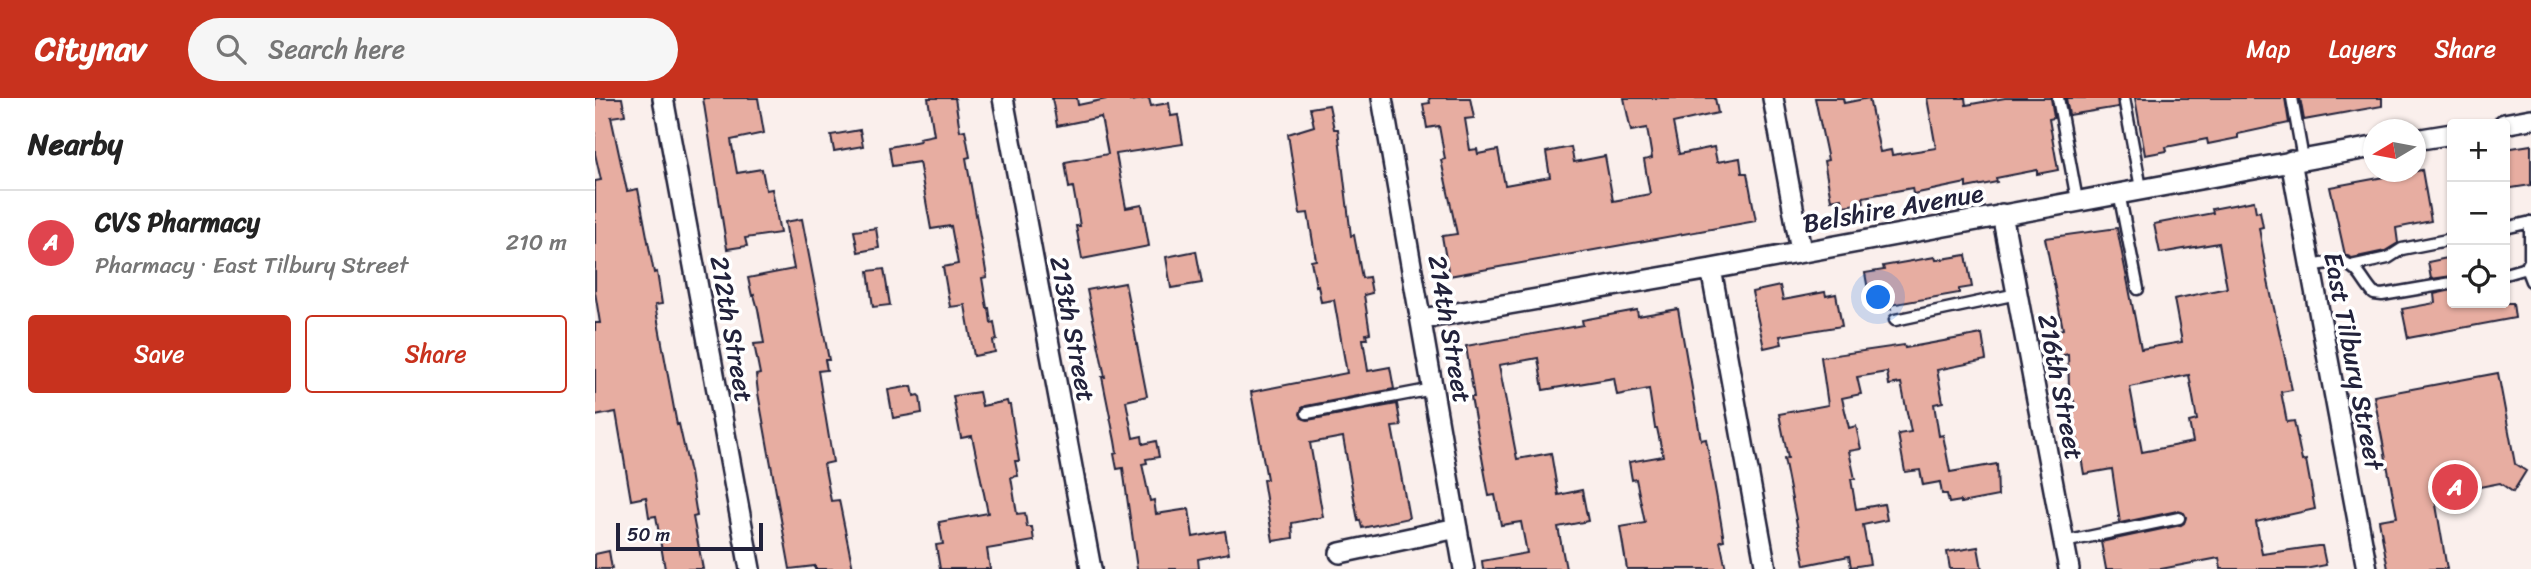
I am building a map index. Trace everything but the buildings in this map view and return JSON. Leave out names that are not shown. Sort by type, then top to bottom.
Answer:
[{"type":"street","name":"212th Street","points":[[663,98],[750,569]]},
{"type":"street","name":"213th Street","points":[[1003,98],[1091,569]]},
{"type":"street","name":"214th Street","points":[[1382,98],[1464,569]]},
{"type":"street","points":[[1773,98],[1801,251]]},
{"type":"street","points":[[2510,123],[2531,119]]},
{"type":"street","points":[[2426,138],[2447,135]]},
{"type":"street","name":"Belshire Avenue","points":[[1422,319],[1711,269],[2363,149]]},
{"type":"street","name":"East Tilbury Street","points":[[2297,160],[2310,267],[2367,569]]},
{"type":"street","name":"216th Street","points":[[2002,214],[2069,569]]},
{"type":"street","points":[[1711,269],[1766,569]]},
{"type":"street","points":[[1340,553],[1457,528]]},
{"type":"lane","points":[[2058,98],[2077,200]]},
{"type":"lane","points":[[2124,98],[2141,188]]},
{"type":"lane","points":[[2292,98],[2297,160]]},
{"type":"lane","points":[[2119,192],[2139,289]]},
{"type":"lane","points":[[2510,227],[2531,222],[2530,261],[2526,268],[2510,273]]},
{"type":"lane","points":[[2351,265],[2388,258],[2402,249],[2447,240]]},
{"type":"lane","points":[[2310,267],[2341,261],[2358,270],[2374,294],[2382,295],[2447,284]]},
{"type":"lane","points":[[2526,268],[2531,281]]},
{"type":"lane","points":[[1895,320],[2017,294]]},
{"type":"lane","points":[[1307,413],[1434,389]]},
{"type":"lane","points":[[2064,542],[2179,518]]},
{"type":"place","name":"CVS Pharmacy","points":[[2455,487]]}]
